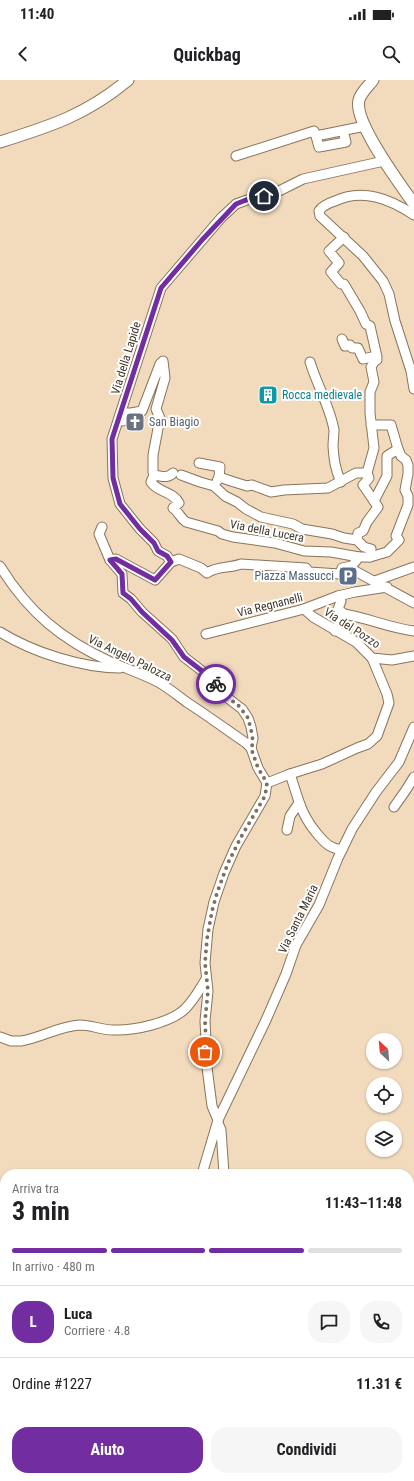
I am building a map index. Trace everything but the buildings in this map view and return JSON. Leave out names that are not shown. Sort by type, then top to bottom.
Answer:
[{"type":"street","points":[[0,142],[46,127],[78,114],[102,100],[128,80]]},
{"type":"street","points":[[373,80],[359,100],[359,113],[384,161],[414,204]]},
{"type":"street","points":[[236,156],[314,131],[316,136],[365,126]]},
{"type":"street","name":"Via della Lapide","points":[[171,562],[167,556],[158,551],[154,543],[140,529],[120,504],[113,478],[112,439],[161,288],[236,204],[277,192],[303,179],[384,161]]},
{"type":"street","points":[[414,215],[391,202],[380,197],[370,195],[360,195],[340,199],[322,207],[319,211],[320,216],[370,263],[385,284],[395,322],[411,371],[414,389]]},
{"type":"street","points":[[344,237],[329,252],[339,263],[331,272],[341,284],[344,284],[366,324],[370,326],[377,360]]},
{"type":"street","points":[[342,339],[345,346],[350,345],[352,348],[358,348],[363,359],[372,357],[377,360]]},
{"type":"street","points":[[357,540],[358,534],[362,531],[378,507],[363,485],[369,478],[367,473],[374,448],[371,425],[370,392],[374,382],[371,367],[377,360]]},
{"type":"street","points":[[116,428],[123,425],[124,413],[131,414],[142,411],[160,364],[163,361],[165,378],[156,409],[160,418],[153,455],[154,475],[169,477],[177,474],[214,486],[225,496],[261,516],[292,524],[302,529],[357,540],[364,547],[371,549],[370,557]]},
{"type":"street","points":[[310,362],[316,381],[324,397],[334,431],[334,457],[336,471],[341,482]]},
{"type":"street","points":[[110,560],[116,559],[155,580],[171,562],[178,559],[201,568],[207,573],[220,567],[233,567],[240,564],[306,568],[309,572],[340,574],[342,568],[351,566],[359,557],[370,557],[387,552],[399,540],[396,536],[408,505],[408,496],[405,490],[408,465],[398,449],[391,425],[371,425]]},
{"type":"street","points":[[374,501],[387,476],[387,456],[398,449]]},
{"type":"street","points":[[199,463],[220,467],[219,477],[214,486]]},
{"type":"street","points":[[219,477],[248,486],[252,485],[271,492],[328,488],[356,473],[367,473]]},
{"type":"street","name":"Via della Lucera","points":[[154,475],[151,482],[153,485],[174,495],[179,500],[179,503],[173,508],[178,511],[182,519],[186,522],[233,537],[275,543],[304,550],[331,552],[359,557]]},
{"type":"street","points":[[102,527],[99,534],[110,560],[122,574],[123,593],[131,599],[142,612],[172,640],[184,657],[212,680],[220,692],[238,705],[245,713],[250,722],[253,743],[251,748],[258,768],[267,783],[265,796],[236,846],[224,873],[214,902],[207,939],[205,967],[208,991],[205,1021],[205,1052],[212,1106],[220,1130],[224,1169]]},
{"type":"street","name":"Via Angelo Palozza","points":[[0,566],[25,603],[52,628],[81,648],[143,674],[160,683],[251,748]]},
{"type":"street","points":[[351,566],[355,571],[414,603]]},
{"type":"street","points":[[375,581],[414,567]]},
{"type":"street","name":"Via Regnanelli","points":[[206,634],[304,609],[338,596],[355,592],[387,588]]},
{"type":"street","points":[[338,596],[341,601],[338,609],[344,614],[364,618],[396,629],[414,632]]},
{"type":"street","name":"Via del Pozzo","points":[[304,609],[313,618],[356,642],[372,658],[392,660],[414,656]]},
{"type":"street","points":[[336,631],[344,614]]},
{"type":"street","points":[[0,632],[22,644],[46,653],[90,665],[108,668],[126,668]]},
{"type":"street","points":[[267,783],[322,764],[368,744],[378,736],[389,703],[387,694],[372,658]]},
{"type":"street","name":"Via Santa Maria","points":[[204,1169],[218,1121],[263,1026],[286,974],[296,945],[324,894],[352,829],[371,799],[399,762],[414,727]]},
{"type":"street","points":[[290,774],[306,821],[322,840],[334,849],[342,850]]},
{"type":"street","points":[[394,807],[414,777]]},
{"type":"street","points":[[287,830],[290,816],[299,803]]},
{"type":"street","points":[[0,1037],[11,1041],[21,1042],[76,1026],[88,1026],[104,1030],[119,1030],[159,1022],[175,1016],[185,1009],[206,979]]},
{"type":"way so far","points":[[205,1052],[205,1021],[208,991],[205,963],[208,929],[212,911],[228,863],[236,846],[265,796],[267,788],[267,783],[258,768],[251,748],[253,743],[250,722],[238,705],[220,692],[216,684]]},
{"type":"place","name":"Rocca medievale","points":[[268,395]]},
{"type":"place","name":"San Biagio","points":[[135,422]]},
{"type":"place","name":"Piazza Massucci","points":[[348,576]]},
{"type":"route","points":[[216,684],[206,674],[187,660],[172,640],[142,612],[131,599],[123,593],[122,574],[110,560],[116,559],[155,580],[171,562],[167,556],[158,551],[157,546],[140,529],[120,504],[113,478],[112,439],[123,409],[148,325],[161,288],[221,218],[236,204],[264,196]]}]
